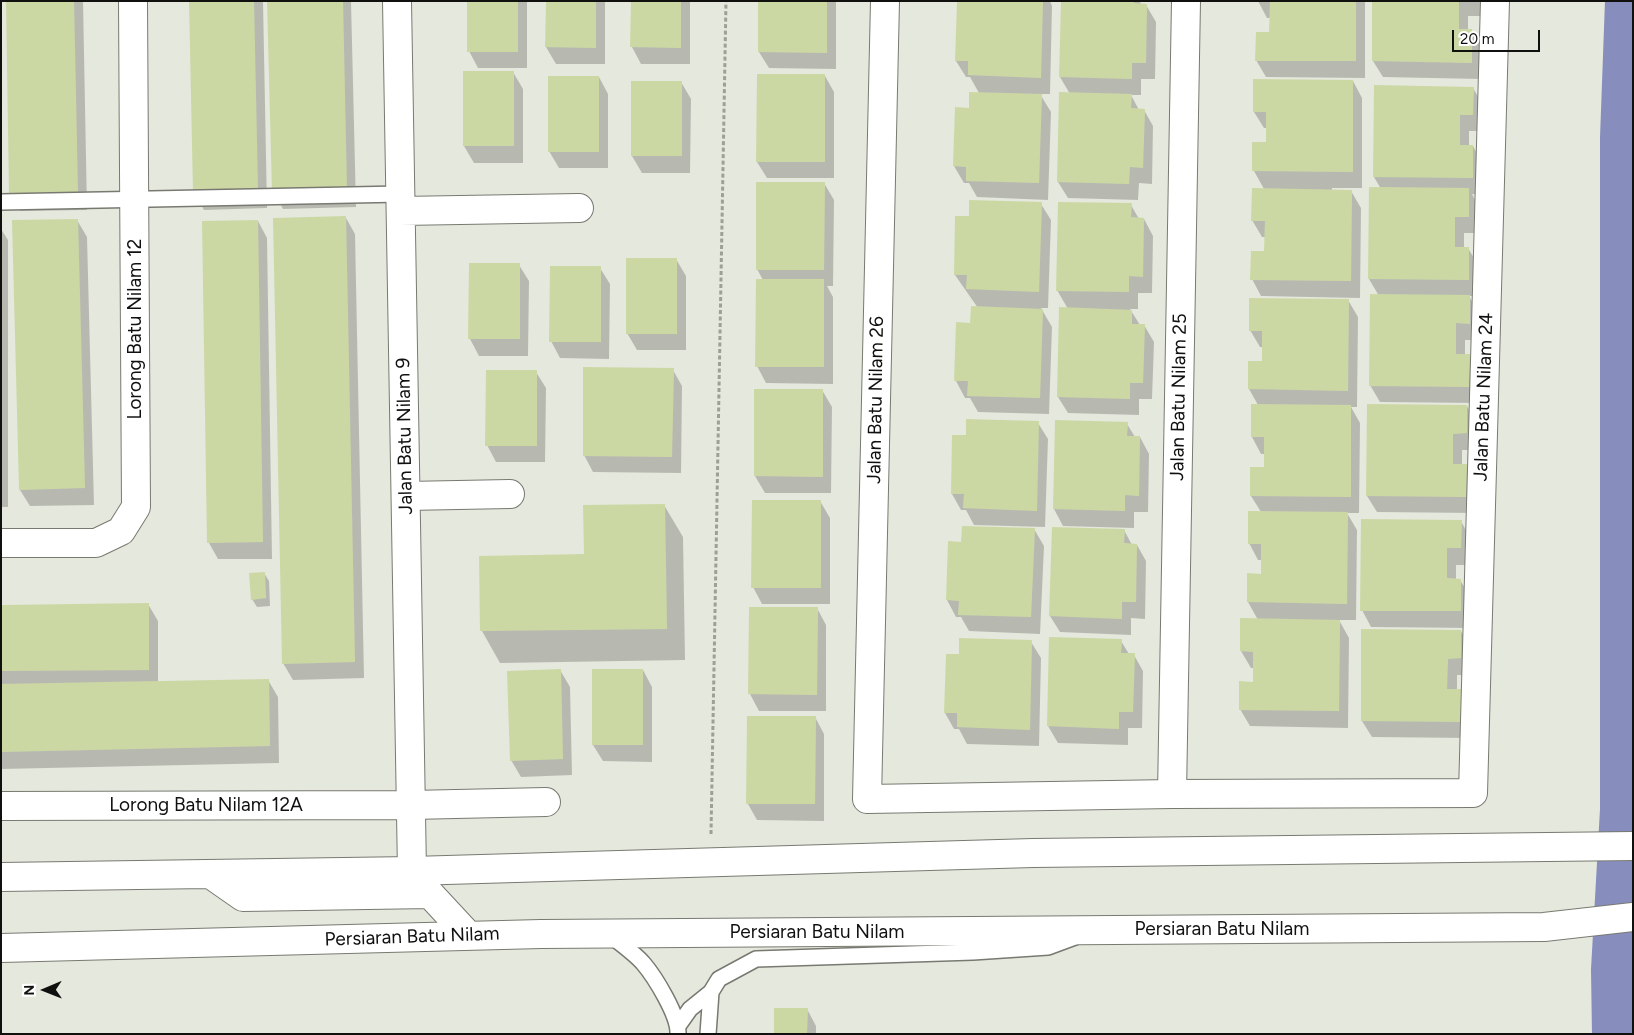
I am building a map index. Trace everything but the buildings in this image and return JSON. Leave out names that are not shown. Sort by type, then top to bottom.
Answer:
[{"type":"street","name":"Lorong Batu Nilam 12","points":[[1,543],[96,543],[120,531],[136,507],[133,1]]},
{"type":"street","name":"Jalan Batu Nilam 9","points":[[397,1],[412,871]]},
{"type":"street","name":"Jalan Batu Nilam 26","points":[[885,1],[867,799],[1172,794]]},
{"type":"street","name":"Jalan Batu Nilam 25","points":[[1172,794],[1186,1]]},
{"type":"street","name":"Jalan Batu Nilam 24","points":[[1172,794],[1473,793],[1496,1]]},
{"type":"street","points":[[401,202],[579,208]]},
{"type":"street","points":[[406,496],[510,494]]},
{"type":"street","name":"Lorong Batu Nilam 12A","points":[[1,806],[411,805],[546,802]]},
{"type":"street","points":[[1,877],[412,871],[1033,854],[1633,846]]},
{"type":"street","points":[[210,874],[243,897],[430,894],[469,936]]},
{"type":"street","name":"Persiaran Batu Nilam","points":[[1,948],[609,933],[1544,927],[1633,917]]},
{"type":"lane","points":[[1,202],[135,199],[401,202]]},
{"type":"lane","points":[[678,1030],[690,1009],[711,992],[719,979],[756,959],[973,952],[1048,947],[1068,942],[1087,930]]},
{"type":"lane","points":[[609,933],[643,963],[661,990],[678,1030]]},
{"type":"lane","points":[[708,1034],[711,992]]},
{"type":"path","points":[[710,840],[726,1]]},
{"type":"waterway","points":[[1618,1034],[1617,970],[1626,810],[1626,138],[1631,1]]}]
